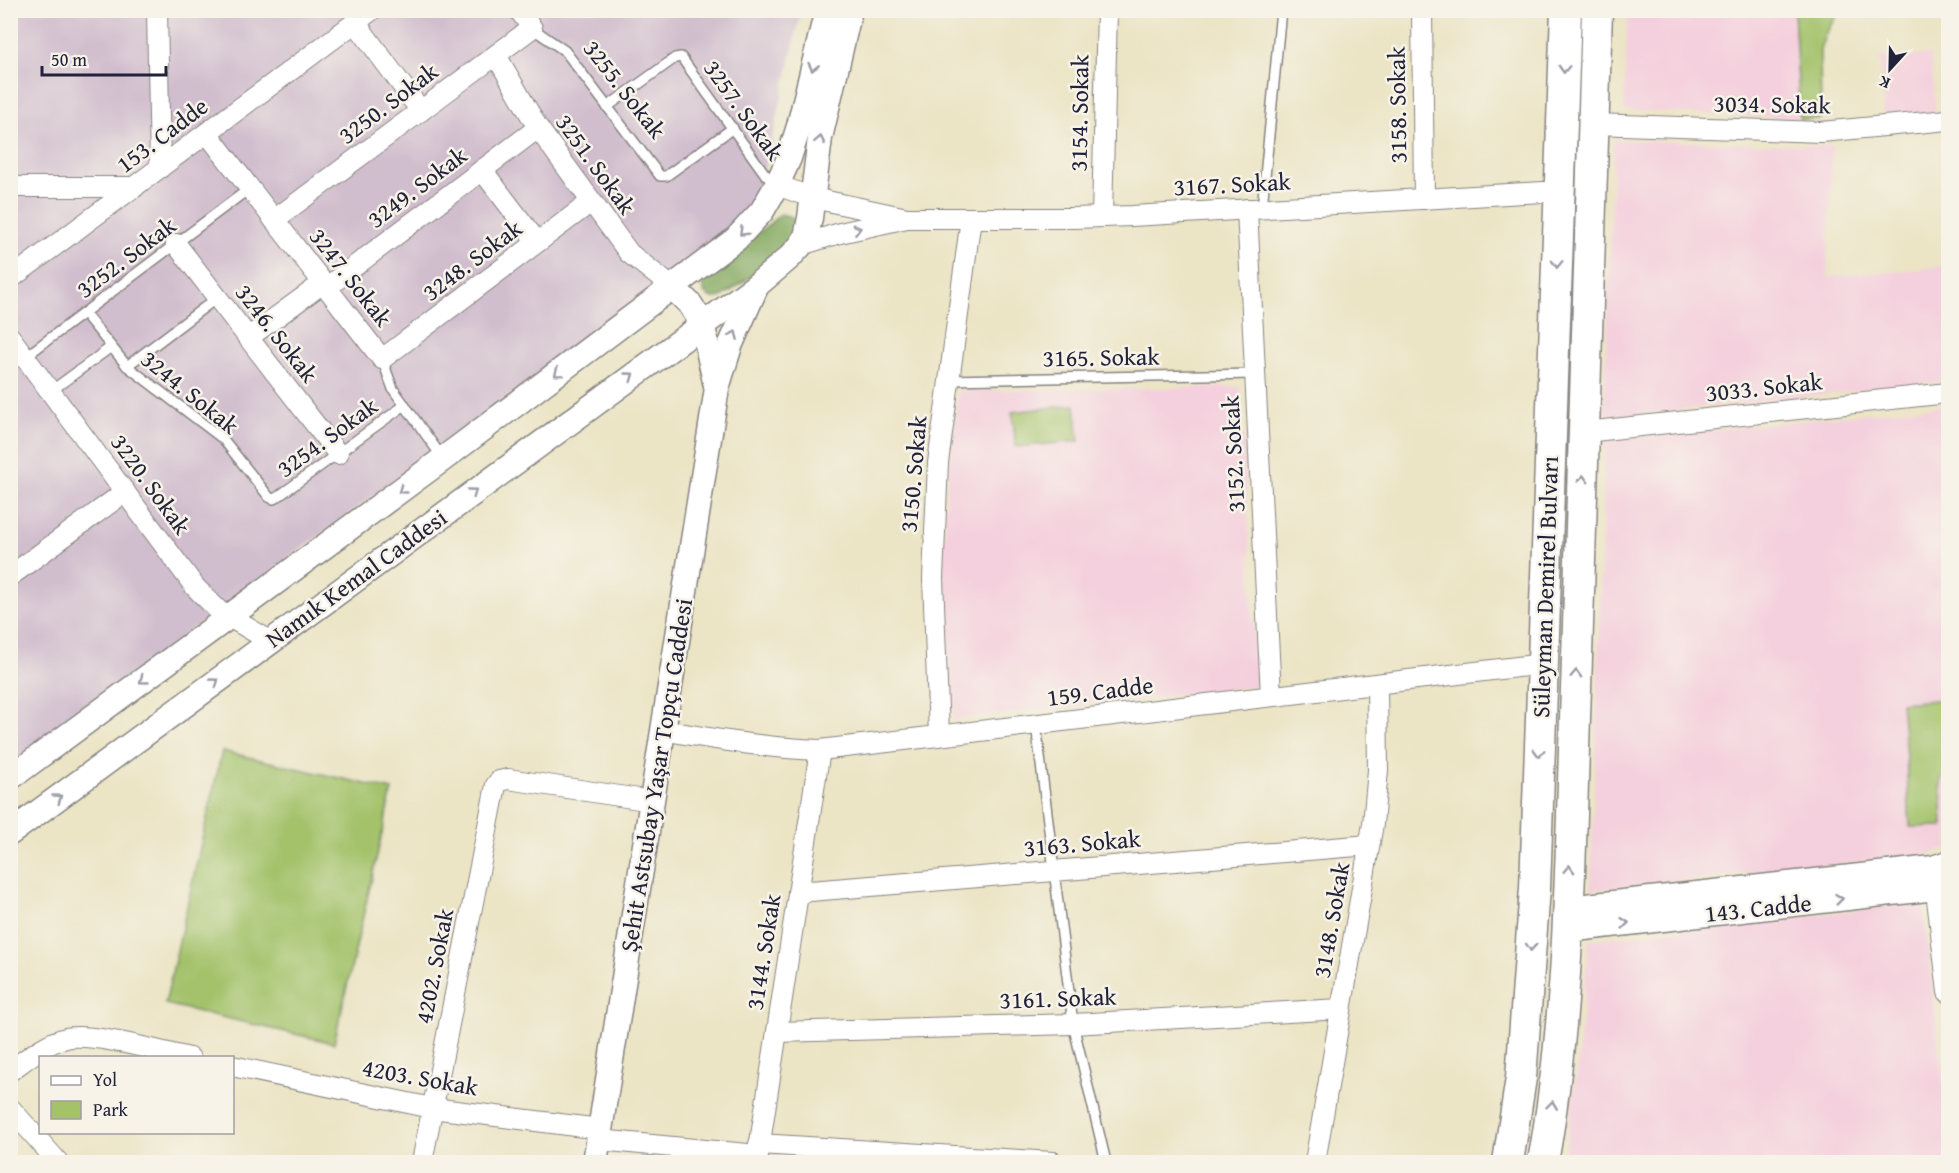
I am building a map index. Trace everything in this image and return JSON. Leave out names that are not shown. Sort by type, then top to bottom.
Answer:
[{"type":"main road","name":"Süleyman Demirel Bulvarı","points":[[1508,1162],[1521,1078],[1535,888],[1566,10]]},
{"type":"main road","points":[[1543,1162],[1559,1050],[1567,919],[1585,432],[1597,10]]},
{"type":"street","points":[[157,10],[160,168]]},
{"type":"street","name":"153. Cadde","points":[[10,279],[372,10]]},
{"type":"street","name":"3255. Sokak","points":[[519,10],[532,28]]},
{"type":"street","points":[[673,288],[718,254],[752,223],[777,185],[795,141],[827,10]]},
{"type":"street","name":"Şehit Astsubay Yaşar Topçu Caddesi","points":[[702,323],[757,285],[801,245],[809,228],[820,138],[850,10]]},
{"type":"street","name":"3154. Sokak","points":[[1102,217],[1107,10]]},
{"type":"street","name":"3158. Sokak","points":[[1422,10],[1424,199]]},
{"type":"street","points":[[356,23],[421,111]]},
{"type":"street","name":"3250. Sokak","points":[[274,220],[532,28]]},
{"type":"street","name":"3251. Sokak","points":[[496,55],[538,128],[629,253],[673,288]]},
{"type":"street","name":"3034. Sokak","points":[[1594,124],[1821,132],[1948,120]]},
{"type":"street","name":"3249. Sokak","points":[[249,337],[325,285],[538,128]]},
{"type":"street","name":"3247. Sokak","points":[[207,133],[382,359]]},
{"type":"street","points":[[482,170],[537,242]]},
{"type":"street","name":"3167. Sokak","points":[[777,185],[813,198],[907,218]]},
{"type":"street","points":[[10,188],[135,186]]},
{"type":"street","name":"3167. Sokak","points":[[801,245],[865,226],[907,218],[1102,217],[1560,191]]},
{"type":"street","name":"3248. Sokak","points":[[382,359],[591,202]]},
{"type":"street","name":"3152. Sokak","points":[[1254,209],[1255,374],[1270,696]]},
{"type":"street","name":"3150. Sokak","points":[[939,735],[933,548],[939,452],[971,218]]},
{"type":"street","name":"3246. Sokak","points":[[176,244],[338,453]]},
{"type":"street","name":"Şehit Astsubay Yaşar Topçu Caddesi","points":[[598,1144],[717,388],[730,346],[757,285]]},
{"type":"street","name":"Şehit Astsubay Yaşar Topçu Caddesi","points":[[673,288],[690,304],[702,323],[717,388]]},
{"type":"street","name":"Namık Kemal Caddesi","points":[[10,778],[673,288]]},
{"type":"street","name":"Namık Kemal Caddesi","points":[[10,833],[702,323]]},
{"type":"street","name":"3220. Sokak","points":[[10,337],[195,587],[209,603],[270,641]]},
{"type":"street","name":"3033. Sokak","points":[[1585,432],[1948,393]]},
{"type":"street","points":[[10,576],[124,492]]},
{"type":"street","name":"159. Cadde","points":[[663,730],[744,745],[777,749],[820,750],[1543,664]]},
{"type":"street","name":"3148. Sokak","points":[[1314,1162],[1369,846],[1378,770],[1377,684]]},
{"type":"street","name":"3144. Sokak","points":[[758,1154],[820,750]]},
{"type":"street","name":"4202. Sokak","points":[[422,1162],[496,784],[508,779],[652,801]]},
{"type":"street","name":"3163. Sokak","points":[[798,892],[1369,846]]},
{"type":"street","points":[[1942,876],[1948,992]]},
{"type":"street","name":"143. Cadde","points":[[1567,919],[1942,876]]},
{"type":"street","name":"3161. Sokak","points":[[777,1032],[1073,1024],[1341,1009]]},
{"type":"street","points":[[10,1071],[53,1042],[69,1037],[108,1041],[180,1056]]},
{"type":"street","name":"4203. Sokak","points":[[234,1066],[598,1144],[758,1154],[1053,1162]]},
{"type":"street","points":[[10,1108],[58,1162]]},
{"type":"lane","points":[[1254,209],[1281,10]]},
{"type":"lane","name":"3255. Sokak","points":[[532,28],[565,51],[658,175],[662,177],[732,128]]},
{"type":"lane","name":"3257. Sokak","points":[[607,107],[679,56],[765,174],[777,185]]},
{"type":"lane","name":"3252. Sokak","points":[[25,357],[250,188]]},
{"type":"lane","points":[[127,366],[218,297]]},
{"type":"lane","name":"3244. Sokak","points":[[84,313],[127,366],[219,435],[268,497],[273,499]]},
{"type":"lane","points":[[51,392],[111,347]]},
{"type":"lane","name":"3247. Sokak","points":[[382,359],[390,382],[443,459]]},
{"type":"lane","name":"3165. Sokak","points":[[948,380],[1255,374]]},
{"type":"lane","name":"3254. Sokak","points":[[273,499],[405,405]]},
{"type":"lane","points":[[1036,724],[1073,1024],[1106,1162]]},
{"type":"shaded area","points":[[11,11],[801,11],[768,159],[748,208],[726,230],[690,262],[11,763]]},
{"type":"shaded area","points":[[1628,11],[1794,11],[1800,119],[1624,110]]},
{"type":"shaded area","points":[[1930,55],[1936,114],[1884,119],[1880,57]]},
{"type":"shaded area","points":[[1614,140],[1832,146],[1827,277],[1948,265],[1948,381],[1604,418]]},
{"type":"shaded area","points":[[1241,387],[1257,686],[954,719],[943,576],[945,509],[958,391]]},
{"type":"shaded area","points":[[1948,405],[1948,848],[1929,854],[1591,890],[1605,441]]},
{"type":"shaded area","points":[[1923,903],[1948,1128],[1948,1162],[1564,1162],[1577,1072],[1589,940]]},
{"type":"green space","points":[[1794,11],[1839,11],[1825,35],[1820,50],[1821,119],[1800,119]]},
{"type":"green space","points":[[781,214],[792,217],[794,231],[777,254],[722,297],[707,296],[702,285],[707,275]]},
{"type":"green space","points":[[1075,405],[1079,441],[1016,447],[1012,412]]},
{"type":"green space","points":[[1948,699],[1948,776],[1941,778],[1943,826],[1910,827],[1901,703]]},
{"type":"green space","points":[[222,751],[392,790],[334,1043],[165,1004]]}]
